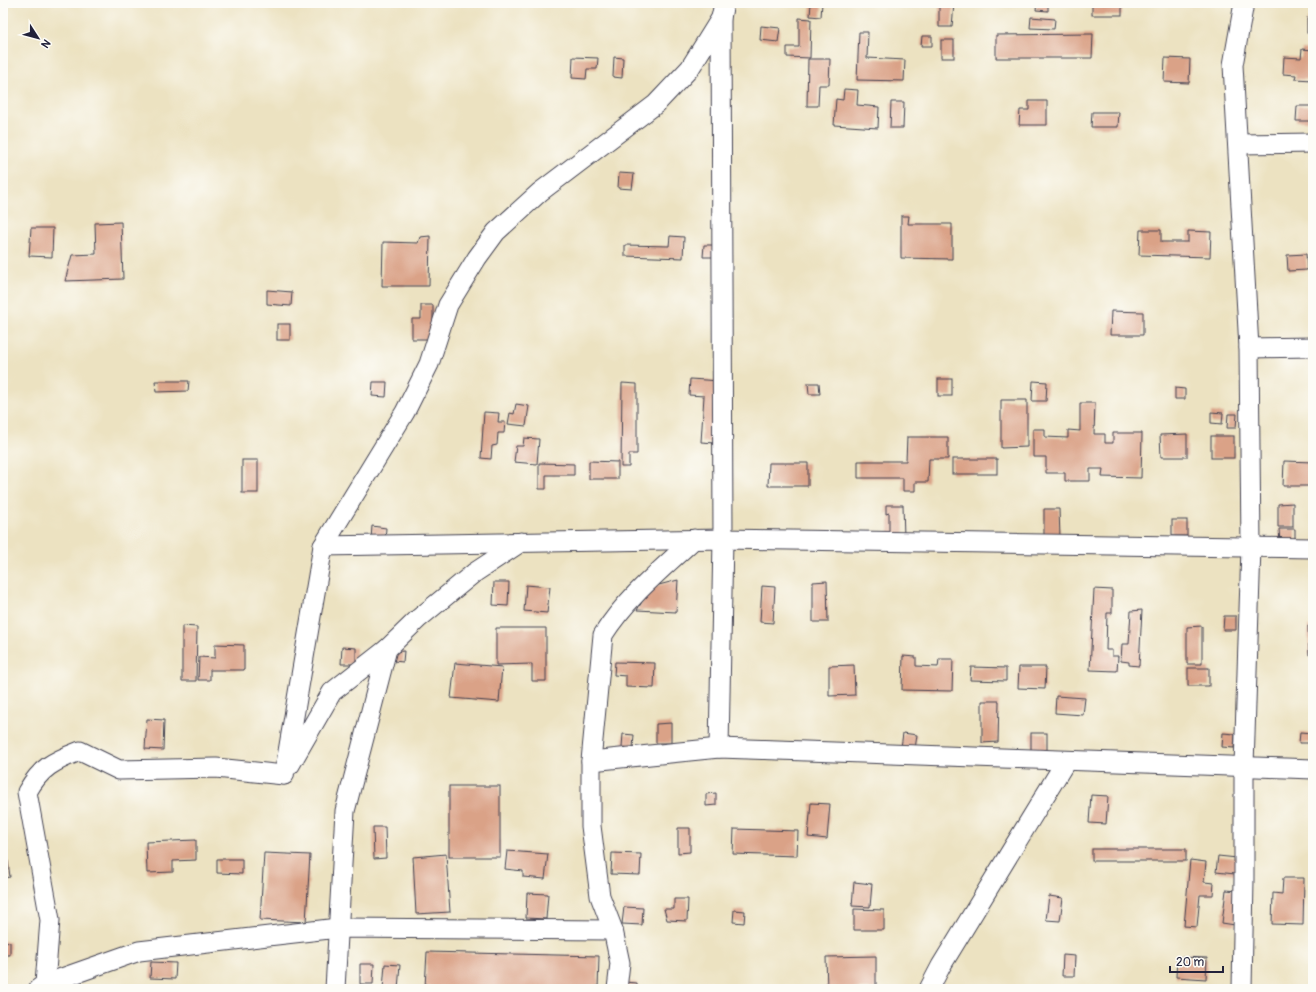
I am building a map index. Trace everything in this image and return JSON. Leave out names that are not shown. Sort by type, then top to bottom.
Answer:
[{"type":"street","points":[[1242,989],[1244,766],[1251,548],[1249,348],[1233,65],[1244,3]]},
{"type":"street","points":[[719,748],[723,539],[723,10]]},
{"type":"street","points":[[284,775],[323,546],[404,412],[429,364],[448,305],[477,258],[496,232],[540,192],[656,104],[690,68],[723,10]]},
{"type":"street","points":[[1238,144],[1313,143]]},
{"type":"street","points":[[1249,348],[1313,347]]},
{"type":"street","points":[[617,989],[620,963],[613,930],[600,896],[591,826],[591,761],[604,635],[613,620],[627,603],[694,539]]},
{"type":"street","points":[[323,546],[723,539],[1313,548]]},
{"type":"street","points":[[284,775],[332,692],[387,648],[418,618],[469,578],[521,542]]},
{"type":"street","points":[[335,989],[345,811],[387,648]]},
{"type":"street","points":[[591,761],[719,748],[1313,769]]},
{"type":"street","points":[[284,775],[216,768],[119,770],[80,751],[52,762],[34,779],[27,792],[50,920],[41,987],[139,951],[338,928],[613,930]]},
{"type":"street","points":[[930,989],[941,966],[1066,761]]},
{"type":"building","points":[[811,3],[822,3],[821,17],[810,16]]},
{"type":"building","points":[[939,3],[954,3],[952,27],[939,27]]},
{"type":"building","points":[[1037,3],[1048,3],[1048,11],[1036,10]]},
{"type":"building","points":[[1092,3],[1122,3],[1122,15],[1092,15]]},
{"type":"building","points":[[1031,17],[1055,19],[1054,29],[1030,28]]},
{"type":"building","points":[[799,18],[811,19],[810,58],[787,57],[787,47],[799,47]]},
{"type":"building","points":[[1307,18],[1313,18],[1313,33],[1307,33]]},
{"type":"building","points":[[761,26],[780,28],[778,42],[760,40]]},
{"type":"building","points":[[859,32],[868,32],[867,58],[905,60],[904,81],[857,80]]},
{"type":"building","points":[[1093,34],[1092,58],[996,58],[996,35]]},
{"type":"building","points":[[922,36],[932,36],[932,46],[921,46]]},
{"type":"building","points":[[941,40],[954,40],[954,58],[941,58]]},
{"type":"building","points":[[1302,49],[1313,50],[1313,80],[1295,79],[1296,75],[1283,74],[1284,57],[1301,58]]},
{"type":"building","points":[[573,57],[598,58],[597,69],[587,69],[586,79],[572,78]]},
{"type":"building","points":[[614,57],[623,58],[622,78],[613,77]]},
{"type":"building","points":[[1165,58],[1190,59],[1189,83],[1164,82]]},
{"type":"building","points":[[808,59],[830,59],[829,85],[819,85],[818,106],[807,106]]},
{"type":"building","points":[[844,89],[858,90],[857,105],[879,107],[878,128],[834,125],[836,99],[843,100]]},
{"type":"building","points":[[1029,101],[1047,101],[1047,125],[1019,125],[1020,110],[1029,110]]},
{"type":"building","points":[[891,102],[904,102],[903,128],[890,128]]},
{"type":"building","points":[[1297,106],[1313,106],[1313,121],[1296,121]]},
{"type":"building","points":[[1092,112],[1119,112],[1118,127],[1091,127]]},
{"type":"building","points":[[619,173],[634,174],[632,189],[618,188]]},
{"type":"building","points":[[901,216],[909,216],[908,224],[952,224],[952,259],[901,258]]},
{"type":"building","points":[[121,222],[123,279],[65,281],[72,255],[96,254],[95,223]]},
{"type":"building","points":[[31,228],[53,228],[52,257],[29,256]]},
{"type":"building","points":[[1140,230],[1161,230],[1161,242],[1188,242],[1188,231],[1211,232],[1210,257],[1139,255]]},
{"type":"building","points":[[430,236],[429,286],[382,286],[383,242],[418,243],[420,237]]},
{"type":"building","points":[[670,236],[684,237],[683,258],[625,256],[625,245],[669,246]]},
{"type":"building","points":[[704,245],[716,245],[715,257],[703,257]]},
{"type":"building","points":[[1306,254],[1307,270],[1288,271],[1287,255]]},
{"type":"building","points":[[267,290],[292,292],[291,306],[267,304]]},
{"type":"building","points":[[421,305],[433,305],[433,339],[412,339],[412,319],[421,319]]},
{"type":"building","points":[[1111,311],[1143,312],[1143,335],[1110,335]]},
{"type":"building","points":[[277,324],[290,324],[290,340],[277,340]]},
{"type":"building","points":[[690,379],[720,381],[715,443],[701,442],[704,396],[689,395]]},
{"type":"building","points":[[938,379],[952,379],[952,396],[938,396]]},
{"type":"building","points":[[155,381],[189,381],[188,391],[156,392]]},
{"type":"building","points":[[1033,381],[1047,382],[1046,401],[1032,401]]},
{"type":"building","points":[[373,382],[387,382],[386,397],[372,396]]},
{"type":"building","points":[[622,383],[637,384],[637,454],[629,454],[629,467],[621,467]]},
{"type":"building","points":[[808,383],[819,383],[820,394],[809,394]]},
{"type":"building","points":[[1175,388],[1185,389],[1185,399],[1175,399]]},
{"type":"building","points":[[1001,400],[1027,400],[1027,447],[1001,448]]},
{"type":"building","points":[[1080,403],[1095,403],[1094,434],[1105,434],[1105,443],[1113,443],[1113,433],[1142,433],[1141,478],[1102,477],[1103,469],[1090,469],[1090,481],[1065,481],[1065,473],[1046,473],[1046,457],[1033,457],[1033,429],[1045,429],[1045,437],[1068,438],[1068,430],[1080,431]]},
{"type":"building","points":[[516,404],[529,406],[526,426],[508,424],[510,413],[514,414]]},
{"type":"building","points":[[484,412],[499,413],[498,422],[505,422],[504,433],[498,433],[497,445],[492,446],[491,459],[481,458]]},
{"type":"building","points":[[1211,412],[1223,413],[1222,424],[1211,423]]},
{"type":"building","points":[[1228,414],[1237,414],[1236,428],[1227,428]]},
{"type":"building","points":[[1187,434],[1187,457],[1161,457],[1160,435]]},
{"type":"building","points":[[1211,436],[1234,436],[1234,458],[1211,458]]},
{"type":"building","points":[[907,437],[948,437],[948,459],[929,459],[928,482],[915,482],[915,491],[903,491],[903,478],[858,478],[858,461],[906,461]]},
{"type":"building","points":[[524,438],[539,439],[537,464],[514,462],[516,446],[523,446]]},
{"type":"building","points":[[952,459],[997,459],[997,474],[952,474]]},
{"type":"building","points":[[242,460],[258,460],[258,493],[242,493]]},
{"type":"building","points":[[589,461],[618,462],[618,479],[589,479]]},
{"type":"building","points":[[1284,461],[1313,462],[1313,486],[1283,486]]},
{"type":"building","points":[[539,463],[574,464],[574,475],[546,475],[546,489],[539,489]]},
{"type":"building","points":[[769,463],[808,463],[808,486],[768,486]]},
{"type":"building","points":[[1293,503],[1293,527],[1278,527],[1278,504]]},
{"type":"building","points":[[886,505],[903,505],[904,537],[889,538],[889,513],[886,514]]},
{"type":"building","points":[[1044,509],[1059,509],[1060,538],[1044,538]]},
{"type":"building","points":[[1172,520],[1187,520],[1187,536],[1172,536]]},
{"type":"building","points":[[372,526],[386,528],[385,540],[371,539]]},
{"type":"building","points":[[1279,529],[1295,529],[1295,543],[1280,543]]},
{"type":"building","points":[[678,580],[676,612],[637,610],[651,587]]},
{"type":"building","points":[[827,581],[828,622],[813,622],[813,582]]},
{"type":"building","points":[[494,582],[509,582],[508,606],[493,605]]},
{"type":"building","points":[[526,585],[550,587],[547,613],[524,611]]},
{"type":"building","points":[[762,586],[775,587],[773,623],[760,622]]},
{"type":"building","points":[[1094,589],[1112,590],[1112,613],[1107,613],[1106,650],[1112,650],[1112,656],[1118,656],[1117,671],[1090,670]]},
{"type":"building","points":[[1142,610],[1139,666],[1129,665],[1129,662],[1121,661],[1122,644],[1129,644],[1131,611]]},
{"type":"building","points":[[1224,616],[1236,616],[1236,630],[1223,630]]},
{"type":"building","points":[[182,626],[197,627],[196,681],[182,681]]},
{"type":"building","points":[[1202,626],[1202,664],[1187,664],[1187,627]]},
{"type":"building","points":[[1308,626],[1313,626],[1313,655],[1309,655]]},
{"type":"building","points":[[496,628],[546,628],[546,681],[532,681],[532,664],[496,665]]},
{"type":"building","points":[[215,644],[244,645],[244,670],[210,670],[210,680],[198,680],[199,657],[215,658]]},
{"type":"building","points":[[342,647],[356,648],[356,664],[341,664]]},
{"type":"building","points":[[404,651],[403,662],[394,661],[395,652]]},
{"type":"building","points":[[903,656],[916,657],[916,666],[938,667],[939,659],[953,659],[952,691],[902,690]]},
{"type":"building","points":[[615,662],[655,663],[654,688],[626,687],[626,676],[614,675]]},
{"type":"building","points":[[455,663],[502,667],[499,702],[451,698]]},
{"type":"building","points":[[854,665],[855,695],[829,696],[829,666]]},
{"type":"building","points":[[971,667],[1006,668],[1006,681],[970,680]]},
{"type":"building","points":[[1019,667],[1046,667],[1045,689],[1018,688]]},
{"type":"building","points":[[1188,668],[1209,668],[1209,686],[1188,686]]},
{"type":"building","points":[[1056,696],[1085,698],[1083,715],[1055,713]]},
{"type":"building","points":[[982,701],[999,701],[998,742],[982,743]]},
{"type":"building","points":[[147,719],[164,720],[163,750],[145,749]]},
{"type":"building","points":[[671,723],[671,743],[656,743],[656,724]]},
{"type":"building","points":[[1300,732],[1312,733],[1312,743],[1299,743]]},
{"type":"building","points":[[903,733],[917,735],[915,749],[901,748]]},
{"type":"building","points":[[1031,733],[1047,733],[1047,752],[1031,752]]},
{"type":"building","points":[[1223,733],[1235,734],[1234,748],[1222,747]]},
{"type":"building","points":[[623,734],[634,735],[633,748],[622,747]]},
{"type":"building","points":[[449,786],[500,786],[500,857],[449,857]]},
{"type":"building","points":[[716,793],[716,805],[706,806],[706,794]]},
{"type":"building","points":[[1091,795],[1108,796],[1106,824],[1089,823]]},
{"type":"building","points":[[811,803],[830,804],[827,839],[808,837]]},
{"type":"building","points":[[373,827],[385,827],[386,858],[374,859]]},
{"type":"building","points":[[678,828],[690,828],[690,852],[678,853]]},
{"type":"building","points":[[734,829],[798,831],[797,856],[733,854]]},
{"type":"building","points":[[196,840],[196,860],[173,861],[173,872],[147,873],[146,842]]},
{"type":"building","points":[[1092,849],[1186,849],[1186,861],[1092,861]]},
{"type":"building","points":[[507,851],[548,854],[545,879],[523,877],[523,871],[505,869]]},
{"type":"building","points":[[264,853],[310,855],[306,922],[260,920]]},
{"type":"building","points":[[612,853],[641,854],[640,875],[611,874]]},
{"type":"building","points":[[446,854],[450,912],[416,914],[413,857]]},
{"type":"building","points":[[1218,856],[1237,858],[1235,874],[1216,872]]},
{"type":"building","points":[[217,859],[242,859],[242,874],[217,873]]},
{"type":"building","points":[[1190,860],[1206,862],[1204,882],[1214,883],[1213,895],[1200,895],[1197,927],[1184,926]]},
{"type":"building","points":[[8,861],[10,877],[3,878],[3,862]]},
{"type":"building","points":[[1283,878],[1304,878],[1303,925],[1272,924],[1273,893],[1282,894]]},
{"type":"building","points":[[854,882],[872,884],[870,907],[852,906]]},
{"type":"building","points":[[1226,890],[1239,891],[1235,925],[1222,923]]},
{"type":"building","points":[[527,893],[548,894],[546,919],[526,918]]},
{"type":"building","points":[[1049,896],[1063,898],[1060,921],[1046,920]]},
{"type":"building","points":[[674,899],[688,899],[687,921],[667,920],[664,909],[674,909]]},
{"type":"building","points":[[624,907],[643,908],[642,925],[622,924]]},
{"type":"building","points":[[854,909],[884,910],[884,930],[854,930]]},
{"type":"building","points":[[734,910],[745,911],[744,923],[733,922]]},
{"type":"building","points":[[3,941],[10,942],[10,955],[3,955]]},
{"type":"building","points":[[427,952],[599,956],[598,989],[441,989],[441,987],[425,987]]},
{"type":"building","points":[[1063,955],[1075,956],[1074,976],[1062,976]]},
{"type":"building","points":[[876,956],[876,989],[827,989],[826,957]]},
{"type":"building","points":[[1177,957],[1207,958],[1206,979],[1176,977]]},
{"type":"building","points":[[151,962],[176,963],[175,979],[150,978]]},
{"type":"building","points":[[360,964],[374,964],[373,984],[360,984]]},
{"type":"building","points":[[385,964],[400,965],[398,989],[383,989]]},
{"type":"building","points":[[623,982],[637,983],[637,989],[622,989]]}]
